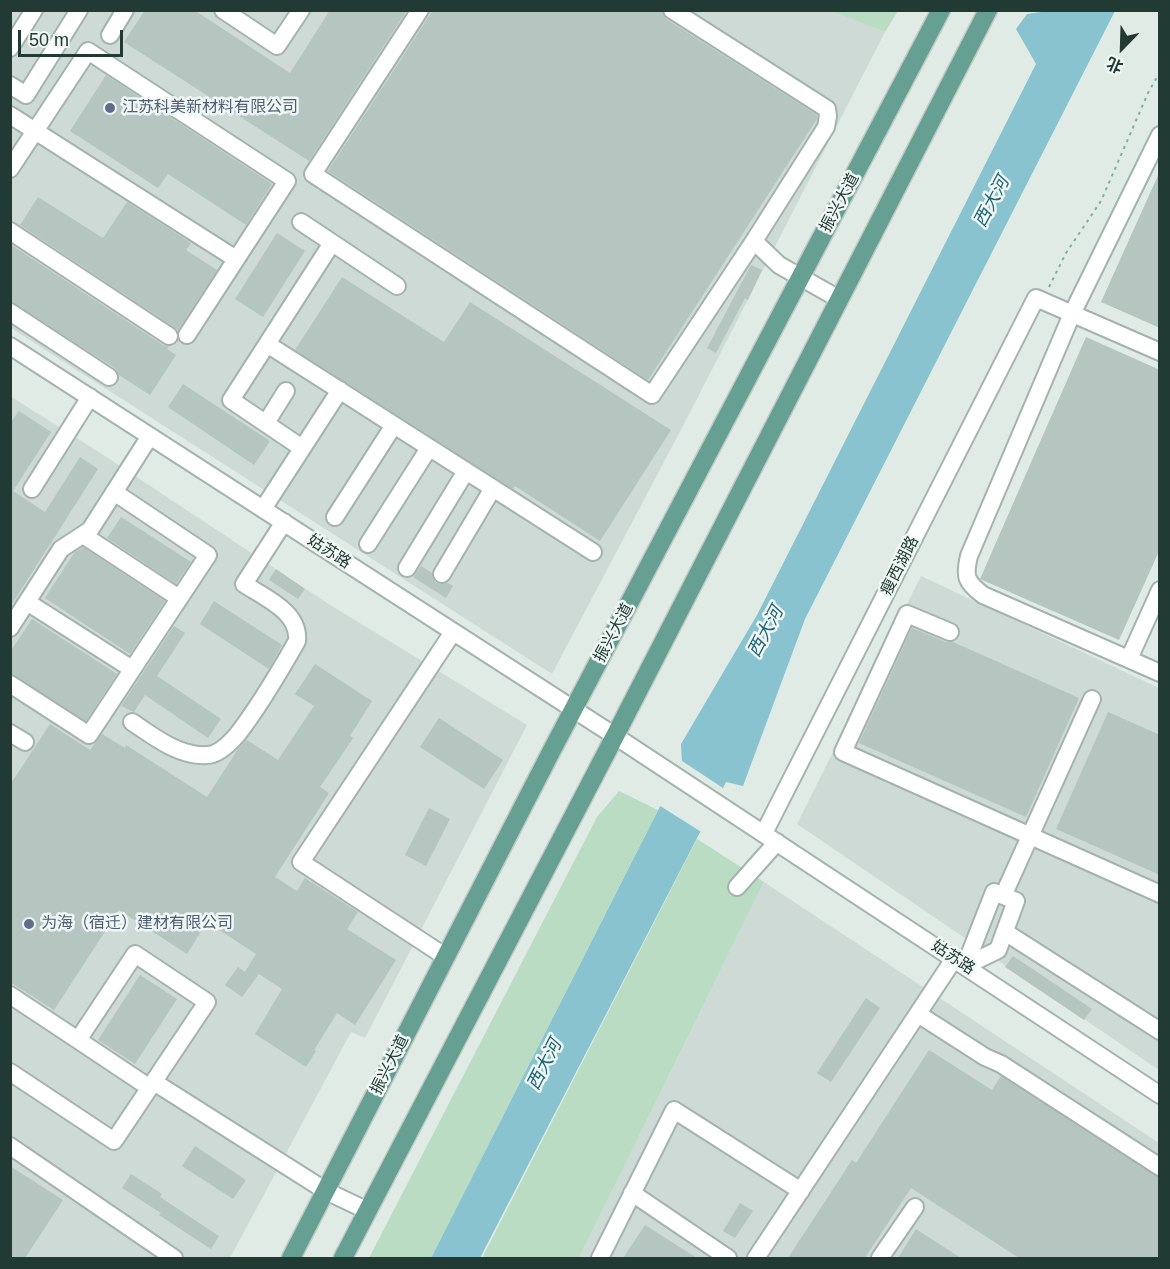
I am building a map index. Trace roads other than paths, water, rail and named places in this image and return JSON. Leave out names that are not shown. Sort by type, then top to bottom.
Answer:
[{"type":"main road","name":"振兴大道","points":[[291,1258],[574,710],[941,10]]},
{"type":"main road","points":[[343,1258],[615,736],[988,10]]},
{"type":"street","points":[[10,48],[34,10]]},
{"type":"street","points":[[11,86],[26,95],[79,10]]},
{"type":"street","points":[[110,35],[125,10]]},
{"type":"street","points":[[223,10],[278,46],[301,10]]},
{"type":"street","points":[[420,10],[313,174],[651,395],[754,241],[826,127],[828,116],[827,109],[672,10]]},
{"type":"street","points":[[10,169],[88,51],[286,181],[187,335]]},
{"type":"street","points":[[10,116],[236,259]]},
{"type":"street","points":[[1160,135],[1072,314],[969,556],[965,572],[971,586],[982,595],[1160,672]]},
{"type":"street","points":[[301,222],[397,286]]},
{"type":"street","points":[[10,231],[169,336]]},
{"type":"street","points":[[754,241],[779,265],[839,299]]},
{"type":"street","points":[[302,448],[231,400],[332,243]]},
{"type":"street","name":"瘦西湖路","points":[[737,887],[770,838],[1036,298],[1072,314]]},
{"type":"street","points":[[10,312],[110,377]]},
{"type":"street","points":[[1072,314],[1160,352]]},
{"type":"street","points":[[267,344],[593,552]]},
{"type":"street","name":"姑苏路","points":[[10,346],[648,757],[1160,1095]]},
{"type":"street","points":[[262,508],[340,390]]},
{"type":"street","points":[[266,423],[286,391]]},
{"type":"street","points":[[32,489],[90,397]]},
{"type":"street","points":[[334,517],[394,425]]},
{"type":"street","points":[[10,628],[61,549],[90,530],[150,436]]},
{"type":"street","points":[[368,544],[429,447]]},
{"type":"street","points":[[407,568],[466,471]]},
{"type":"street","points":[[442,574],[493,488]]},
{"type":"street","points":[[10,684],[88,735],[208,555],[114,492]]},
{"type":"street","points":[[132,722],[179,750],[196,754],[208,755],[220,750],[236,735],[297,641],[298,632],[288,613],[244,584],[284,522]]},
{"type":"street","points":[[83,535],[179,598]]},
{"type":"street","points":[[1129,659],[1160,590]]},
{"type":"street","points":[[27,602],[132,669]]},
{"type":"street","points":[[950,632],[907,614],[843,752],[1160,894]]},
{"type":"street","points":[[446,957],[301,862],[453,632]]},
{"type":"street","points":[[1003,896],[1092,699]]},
{"type":"street","points":[[10,733],[25,742]]},
{"type":"street","points":[[756,1258],[918,1014],[960,963],[994,892],[1016,901],[998,950],[960,963]]},
{"type":"street","points":[[1005,932],[1160,1031]]},
{"type":"street","points":[[10,1072],[114,1141],[207,1002],[135,954],[78,1040]]},
{"type":"street","points":[[10,995],[78,1040],[326,1191],[368,1211]]},
{"type":"street","points":[[918,1014],[985,1057],[1001,1064],[1160,1167]]},
{"type":"street","points":[[600,1258],[674,1110],[801,1191]]},
{"type":"street","points":[[10,1146],[174,1258]]},
{"type":"street","points":[[632,1193],[728,1258]]},
{"type":"street","points":[[880,1258],[915,1207]]},
{"type":"water","name":"西大河","points":[[1056,10],[1115,11],[805,619],[743,786],[726,782],[480,1258],[431,1258],[682,763],[681,744],[757,615],[1036,64],[1016,29],[1027,14]]},
{"type":"place","name":"江苏科美新材料有限公司","points":[[110,108]]},
{"type":"place","name":"为海（宿迁）建材有限公司","points":[[29,924]]}]
